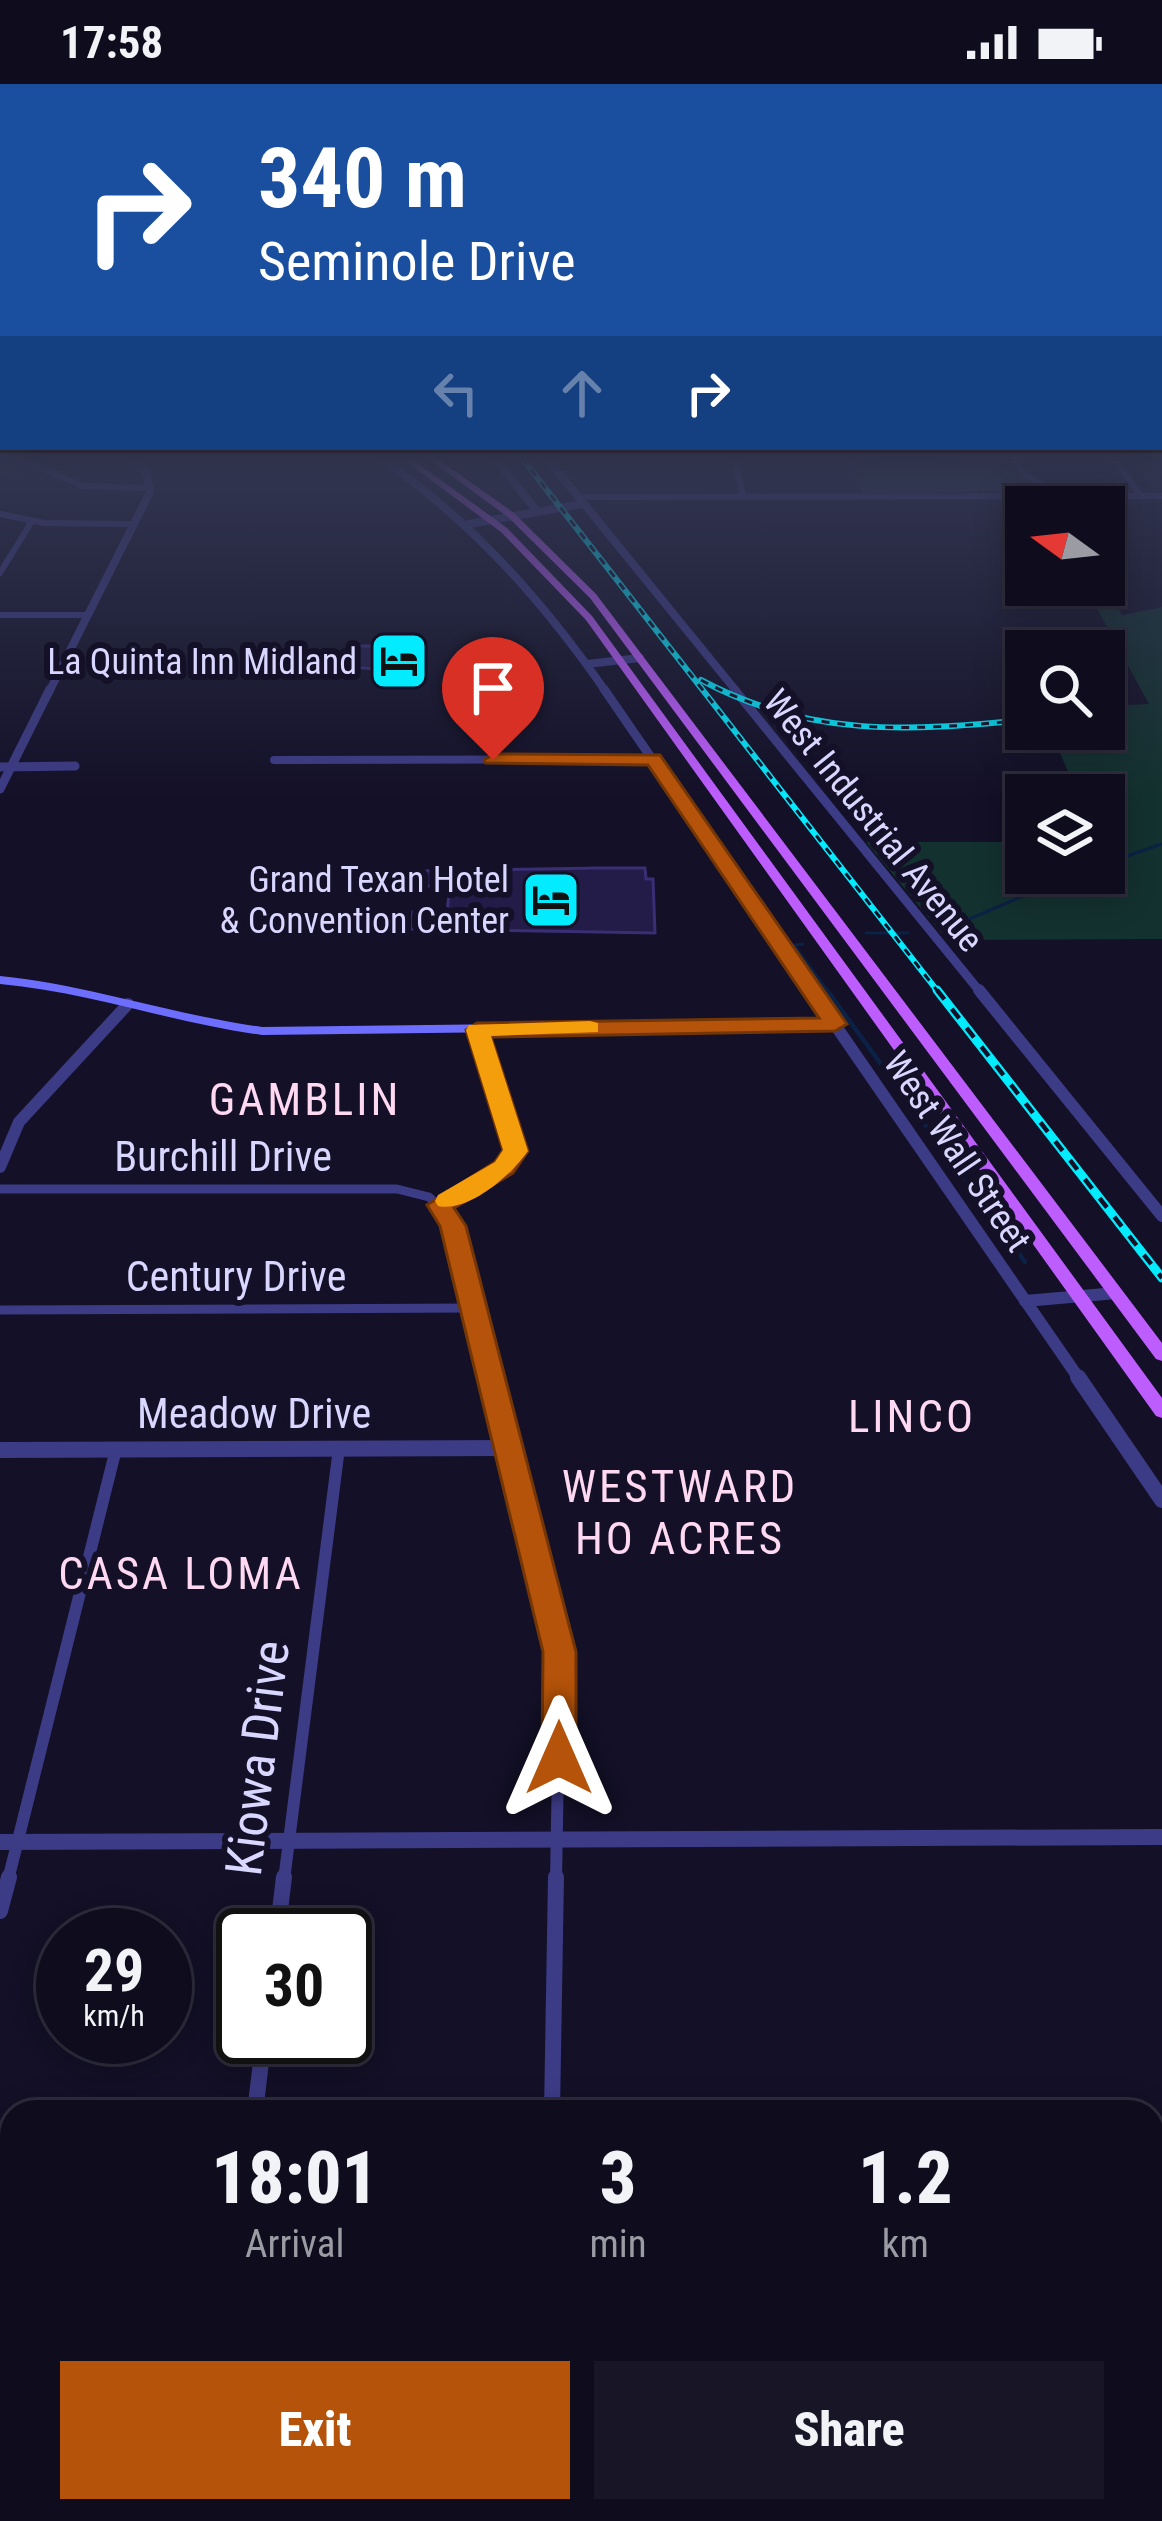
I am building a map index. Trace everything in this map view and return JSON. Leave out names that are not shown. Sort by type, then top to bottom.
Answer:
[{"type":"main road","name":"West Wall Street","points":[[545,571],[621,660],[1162,1411]]},
{"type":"main road","name":"West Wall Street","points":[[570,571],[1162,1355]]},
{"type":"main road","points":[[0,980],[80,989],[192,1022],[262,1031],[835,1024]]},
{"type":"street","points":[[0,789],[6,767],[110,571]]},
{"type":"street","name":"West Wall Street","points":[[514,571],[653,759],[1162,1501]]},
{"type":"street","name":"West Industrial Avenue","points":[[637,571],[1162,1216]]},
{"type":"street","points":[[0,615],[88,615]]},
{"type":"street","points":[[586,664],[640,658]]},
{"type":"street","points":[[274,760],[653,759]]},
{"type":"street","points":[[6,767],[75,766]]},
{"type":"street","points":[[0,1167],[6,1139],[19,1122],[128,1004]]},
{"type":"street","points":[[477,1030],[516,1151],[504,1167],[440,1205],[452,1221],[560,1652],[552,2100]]},
{"type":"street","name":"Burchill Drive","points":[[0,1189],[398,1189],[422,1194],[440,1205]]},
{"type":"street","points":[[1025,1301],[1116,1293]]},
{"type":"street","name":"Century Drive","points":[[0,1310],[473,1307]]},
{"type":"street","name":"Kiowa Drive","points":[[280,1908],[339,1448]]},
{"type":"street","name":"Meadow Drive","points":[[0,1450],[507,1448]]},
{"type":"street","points":[[0,1910],[9,1842],[116,1449]]},
{"type":"street","points":[[9,1842],[1162,1837]]},
{"type":"street","points":[[256,2100],[261,2064]]},
{"type":"green space","points":[[1095,606],[1117,606],[1122,615],[1162,607],[1162,939],[947,940],[866,842],[1005,842],[1005,894],[1125,894],[1125,774],[1069,774],[1059,750],[1125,750],[1125,705],[1149,704],[1125,660],[1125,630],[1109,630]]},
{"type":"building","points":[[357,646],[411,646],[407,672],[352,667]]},
{"type":"building","name":"Grand Texan Hotel & Convention Center","points":[[645,868],[646,879],[653,879],[655,933],[410,929],[413,912],[447,912],[450,886],[416,886],[419,871]]},
{"type":"waterway","points":[[1125,857],[1162,844]]},
{"type":"waterway","points":[[946,929],[1028,894]]},
{"type":"waterway","points":[[866,933],[908,933]]},
{"type":"waterway","points":[[803,944],[794,945],[829,993]]},
{"type":"waterway","points":[[827,990],[1025,1262]]},
{"type":"railway","points":[[610,571],[939,993]]},
{"type":"railway","points":[[701,680],[741,699],[820,721],[900,727],[1005,722]]},
{"type":"railway","points":[[937,990],[1162,1278]]},
{"type":"slow traffic","points":[[447,1201],[504,1167],[516,1151],[477,1030],[590,1028]]},
{"type":"place","name":"La Quinta Inn Midland","points":[[399,661]]},
{"type":"place","name":"Grand Texan Hotel & Convention Center","points":[[551,900]]},
{"type":"district","name":"GAMBLIN","points":[[305,1099]]},
{"type":"district","name":"LINCO","points":[[912,1416]]},
{"type":"district","name":"WESTWARD HO ACRES","points":[[680,1512]]},
{"type":"district","name":"CASA LOMA","points":[[181,1573]]},
{"type":"route","points":[[493,760],[653,759],[835,1024],[477,1030],[516,1151],[504,1167],[440,1205],[453,1226],[560,1652],[559,1758]]}]
